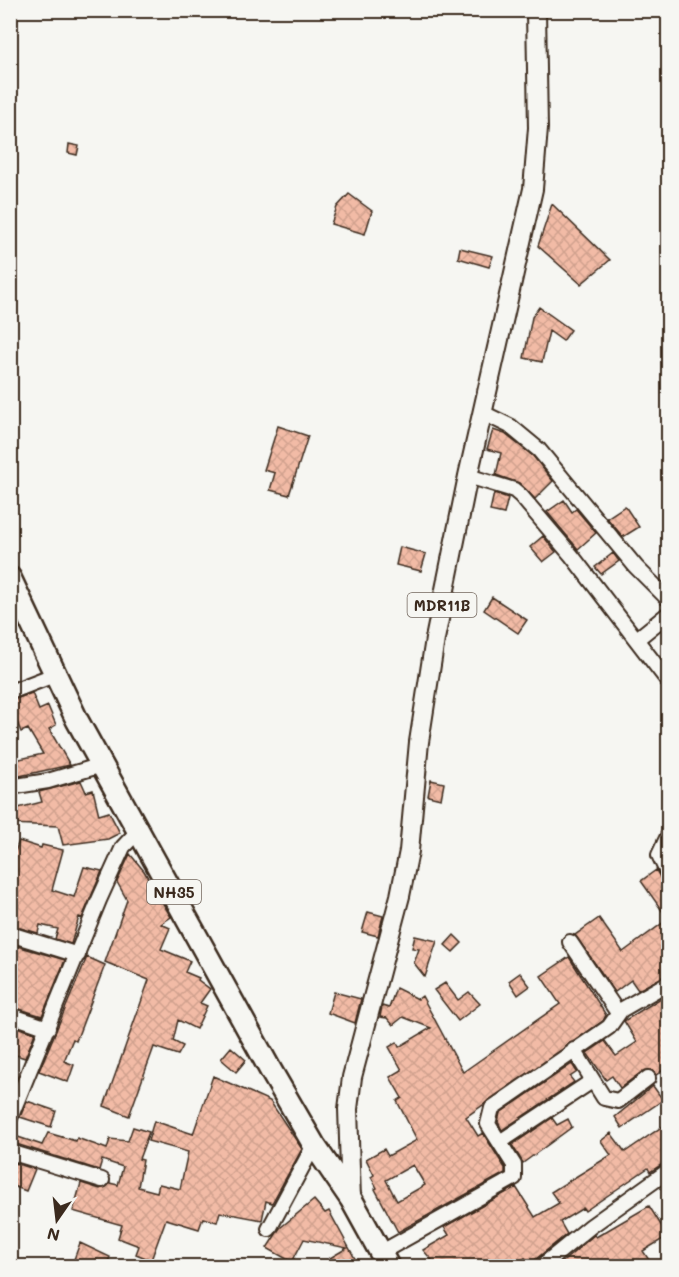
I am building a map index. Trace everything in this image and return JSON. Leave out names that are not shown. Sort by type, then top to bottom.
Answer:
[{"type":"highway","name":"NH35","points":[[10,578],[54,675],[102,765],[270,1071],[314,1145],[351,1199],[384,1260]]},
{"type":"main road","name":"MDR11B","points":[[351,1199],[348,1109],[352,1077],[395,922],[407,862],[426,688],[468,476],[533,189],[538,128],[536,10]]},
{"type":"street","points":[[483,413],[510,426],[539,450],[636,567],[669,599]]},
{"type":"street","points":[[468,476],[514,490],[521,496],[572,556],[669,681]]},
{"type":"street","points":[[637,639],[669,614]]},
{"type":"street","points":[[10,692],[54,675]]},
{"type":"street","points":[[10,787],[48,781],[102,765]]},
{"type":"street","points":[[10,1118],[99,900],[123,847],[139,830]]},
{"type":"street","points":[[669,836],[659,855],[669,874]]},
{"type":"street","points":[[10,934],[78,956]]},
{"type":"street","points":[[570,942],[618,1013]]},
{"type":"street","points":[[384,1260],[514,1178],[516,1169],[488,1124],[492,1108],[609,1027],[618,1013],[669,983]]},
{"type":"street","points":[[10,1015],[48,1028]]},
{"type":"street","points":[[574,1050],[604,1098],[612,1102],[618,1101],[648,1078]]},
{"type":"street","points":[[500,1142],[592,1081]]},
{"type":"street","points":[[269,1229],[314,1145]]},
{"type":"street","points":[[10,1152],[102,1180]]},
{"type":"street","points":[[542,1266],[591,1226],[669,1170]]},
{"type":"building","points":[[69,144],[79,146],[77,155],[68,153]]},
{"type":"building","points":[[349,194],[372,211],[365,234],[331,224],[337,207]]},
{"type":"building","points":[[552,204],[610,260],[581,284],[538,246]]},
{"type":"building","points":[[460,248],[493,256],[489,267],[458,258]]},
{"type":"building","points":[[539,307],[571,330],[563,341],[549,331],[542,362],[524,358],[532,317]]},
{"type":"building","points":[[278,426],[308,436],[289,495],[270,490],[275,473],[264,470]]},
{"type":"building","points":[[493,430],[505,434],[533,456],[553,481],[535,499],[519,483],[496,475],[501,453],[487,449]]},
{"type":"building","points":[[494,493],[508,498],[504,514],[490,511]]},
{"type":"building","points":[[564,500],[572,512],[576,509],[596,533],[578,549],[547,512]]},
{"type":"building","points":[[625,506],[639,527],[623,537],[607,518]]},
{"type":"building","points":[[543,536],[556,552],[543,562],[530,547]]},
{"type":"building","points":[[400,547],[426,554],[421,571],[396,565]]},
{"type":"building","points":[[613,553],[619,561],[601,574],[595,567]]},
{"type":"building","points":[[492,597],[527,620],[518,633],[484,610]]},
{"type":"building","points":[[32,693],[39,710],[48,706],[56,725],[49,729],[70,765],[10,778],[10,761],[43,754],[28,729],[21,732],[13,712],[10,713],[10,701]]},
{"type":"building","points":[[431,780],[444,783],[441,799],[428,796]]},
{"type":"building","points":[[81,781],[86,792],[93,790],[99,815],[109,812],[120,833],[108,839],[63,845],[58,826],[10,824],[10,810],[42,802],[39,792]]},
{"type":"building","points":[[19,841],[41,848],[42,845],[63,850],[52,890],[74,897],[84,867],[102,871],[82,918],[79,917],[71,944],[55,939],[58,929],[40,925],[38,933],[10,925],[10,865]]},
{"type":"building","points":[[130,854],[144,871],[171,917],[161,924],[170,928],[161,949],[190,961],[185,972],[199,978],[198,980],[210,989],[200,1003],[207,1006],[196,1029],[178,1020],[173,1041],[183,1046],[178,1055],[154,1047],[129,1116],[104,1106],[149,980],[105,962],[127,900],[117,882]]},
{"type":"building","points":[[656,870],[662,881],[669,883],[669,974],[638,990],[631,980],[615,992],[575,935],[599,918],[623,952],[668,919],[641,881]]},
{"type":"building","points":[[368,912],[383,916],[378,936],[362,932]]},
{"type":"building","points":[[454,935],[462,943],[453,952],[445,945]]},
{"type":"building","points":[[415,936],[437,941],[425,977],[414,963],[419,949],[412,948]]},
{"type":"building","points":[[17,946],[65,960],[42,1016],[10,1006],[10,965]]},
{"type":"building","points":[[87,957],[105,965],[76,1041],[73,1039],[64,1061],[74,1065],[68,1082],[39,1071]]},
{"type":"building","points":[[569,957],[606,1015],[603,1021],[466,1117],[478,1136],[483,1133],[505,1168],[505,1173],[398,1232],[375,1189],[377,1188],[371,1177],[374,1175],[366,1159],[384,1149],[388,1156],[417,1140],[397,1101],[402,1098],[390,1077],[402,1070],[389,1047],[397,1042],[399,1047],[431,1028],[403,1017],[393,1025],[387,1018],[380,1017],[382,1006],[389,1008],[396,988],[418,999],[422,996],[463,1072],[560,1004],[541,976]],"holes":[[[413,1165],[425,1185],[397,1201],[386,1180]]]},
{"type":"building","points":[[520,973],[530,986],[518,995],[509,981]]},
{"type":"building","points":[[445,983],[458,1000],[469,992],[480,1004],[458,1021],[434,990]]},
{"type":"building","points":[[334,992],[361,999],[355,1023],[328,1013]]},
{"type":"building","points":[[669,993],[669,1066],[656,1075],[651,1070],[643,1071],[620,1088],[612,1076],[606,1080],[587,1053],[605,1041],[616,1056],[637,1042],[624,1021]]},
{"type":"building","points":[[10,1025],[35,1033],[25,1058],[10,1053]]},
{"type":"building","points":[[231,1047],[246,1060],[236,1072],[221,1059]]},
{"type":"building","points":[[572,1064],[577,1072],[570,1077],[574,1082],[502,1130],[498,1122],[500,1113]]},
{"type":"building","points":[[213,1076],[270,1101],[302,1149],[272,1203],[266,1201],[262,1220],[220,1212],[217,1222],[203,1218],[199,1229],[166,1219],[151,1260],[136,1254],[139,1246],[118,1238],[122,1225],[73,1211],[81,1183],[100,1189],[110,1183],[118,1185],[123,1167],[102,1160],[99,1170],[13,1143],[15,1136],[42,1145],[48,1133],[76,1141],[77,1138],[107,1149],[110,1139],[128,1141],[133,1127],[149,1132],[139,1159],[143,1160],[138,1187],[157,1192],[159,1184],[180,1189],[188,1152],[148,1141],[154,1121],[193,1134]]},
{"type":"building","points":[[653,1086],[663,1100],[622,1128],[615,1117]]},
{"type":"building","points":[[27,1101],[56,1111],[51,1127],[20,1117]]},
{"type":"building","points":[[552,1118],[557,1125],[568,1119],[572,1127],[523,1163],[512,1145]]},
{"type":"building","points":[[669,1122],[669,1160],[650,1172],[648,1168],[585,1211],[583,1208],[560,1222],[567,1234],[536,1259],[533,1266],[525,1258],[512,1266],[437,1266],[423,1250],[449,1235],[444,1227],[516,1187],[535,1217],[559,1203],[551,1192],[611,1155],[601,1141],[611,1133],[625,1152]]},
{"type":"building","points":[[10,1162],[35,1169],[26,1191],[10,1185]]},
{"type":"building","points":[[314,1200],[325,1213],[329,1211],[359,1266],[336,1266],[330,1258],[347,1248],[304,1239],[292,1262],[267,1248],[280,1228]]},
{"type":"building","points":[[649,1206],[668,1236],[643,1251],[653,1266],[558,1266],[594,1235],[596,1237]]},
{"type":"building","points":[[80,1243],[110,1257],[106,1266],[85,1261],[83,1266],[73,1262]]}]
